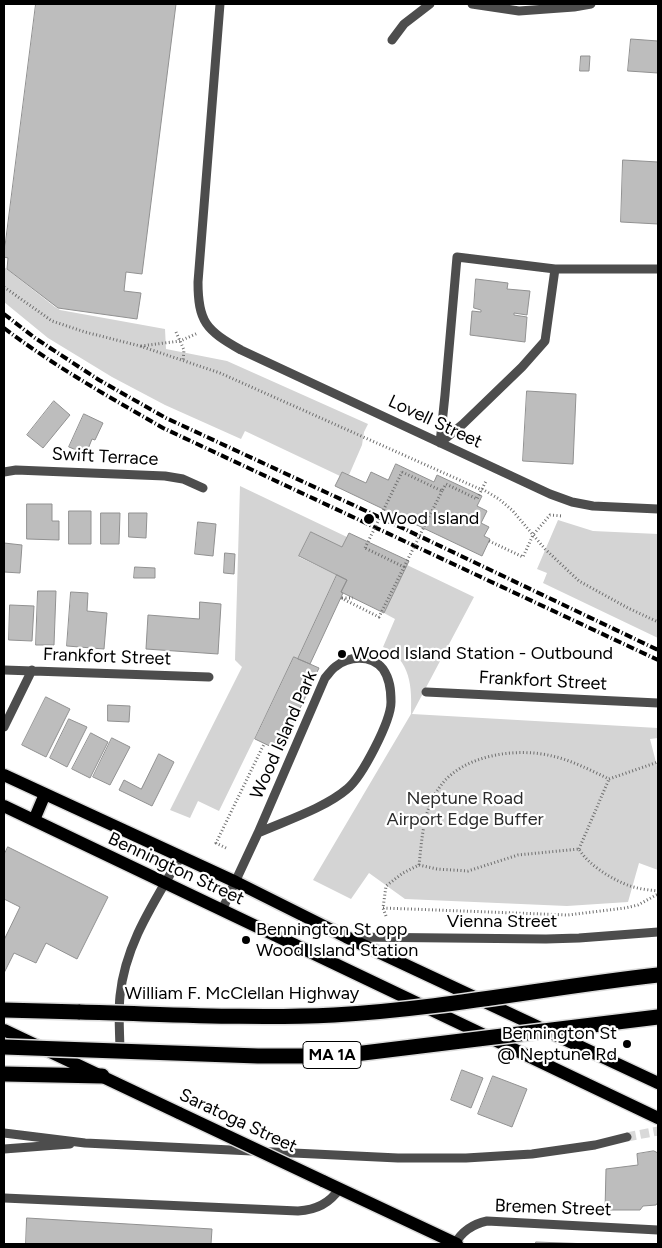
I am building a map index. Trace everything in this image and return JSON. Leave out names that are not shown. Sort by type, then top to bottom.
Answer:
[{"type":"highway","name":"William F. McClellan Highway","points":[[4,1010],[252,1016],[334,1015],[408,1009],[658,975]]},
{"type":"highway","name":"MA 1A","points":[[4,1047],[222,1055],[326,1056],[658,1017]]},
{"type":"highway","points":[[4,1074],[102,1076]]},
{"type":"main road","name":"Bennington Street","points":[[4,775],[236,882],[346,937],[658,1083]]},
{"type":"main road","points":[[34,820],[45,794]]},
{"type":"main road","name":"Bennington Street","points":[[4,806],[658,1118]]},
{"type":"main road","name":"Saratoga Street","points":[[4,1030],[456,1244]]},
{"type":"street","points":[[210,328],[203,318],[198,304],[198,282],[220,4]]},
{"type":"street","points":[[392,40],[404,24],[430,4]]},
{"type":"street","points":[[472,4],[519,11],[591,4]]},
{"type":"street","points":[[440,443],[457,257],[555,269],[658,269]]},
{"type":"street","points":[[440,443],[463,424],[522,367],[545,341],[555,269]]},
{"type":"street","name":"Lovell Street","points":[[210,328],[241,350],[572,502],[593,506],[658,509]]},
{"type":"street","name":"Swift Terrace","points":[[4,472],[16,470],[165,476],[183,479],[203,488]]},
{"type":"street","name":"Wood Island Park","points":[[222,910],[258,833],[325,678],[335,666],[351,658],[368,659],[382,668],[390,684],[391,704],[388,721],[360,776],[347,790],[328,801],[258,833]]},
{"type":"street","name":"Frankfort Street","points":[[4,670],[209,677]]},
{"type":"street","points":[[4,727],[32,670]]},
{"type":"street","name":"Frankfort Street","points":[[426,692],[658,704]]},
{"type":"street","points":[[120,1054],[120,997],[129,952],[140,927],[180,856]]},
{"type":"street","name":"Vienna Street","points":[[346,937],[562,938],[658,932]]},
{"type":"street","points":[[4,1133],[85,1142],[398,1158],[532,1154],[627,1138]]},
{"type":"street","points":[[4,1149],[85,1142]]},
{"type":"street","points":[[4,1198],[304,1211],[320,1206],[330,1200],[339,1188]]},
{"type":"street","name":"Bremen Street","points":[[456,1244],[458,1238],[467,1229],[487,1222],[658,1230]]},
{"type":"path","points":[[4,287],[52,320],[85,332],[140,346],[220,373],[482,489],[499,498],[512,510],[533,535],[579,581],[658,622]]},
{"type":"path","points":[[140,346],[180,341],[210,328]]},
{"type":"path","points":[[176,332],[184,350],[183,361]]},
{"type":"path","points":[[404,566],[365,548],[402,472],[442,490]]},
{"type":"path","points":[[353,598],[341,598],[379,617],[446,484],[478,499],[487,479]]},
{"type":"path","points":[[489,541],[523,557],[533,535],[550,515],[566,517]]},
{"type":"path","points":[[226,848],[216,843],[264,744]]},
{"type":"path","points":[[420,865],[426,814],[439,788],[447,778],[466,764],[478,759],[514,753],[550,755],[609,779],[658,762]]},
{"type":"path","points":[[579,849],[609,779]]},
{"type":"path","points":[[386,916],[383,908],[386,886],[403,873],[420,865],[437,870],[468,871],[518,855],[579,849]]},
{"type":"path","points":[[579,849],[589,862],[630,887],[658,892]]},
{"type":"path","points":[[383,908],[568,916],[631,907],[638,905],[658,892]]},
{"type":"green space","points":[[4,267],[60,310],[165,329],[166,349],[227,361],[368,424],[364,432],[362,445],[349,475],[342,472],[340,476],[245,431],[241,439],[165,405],[112,377],[48,338],[4,302]]},
{"type":"green space","points":[[240,486],[347,537],[342,547],[311,532],[299,557],[337,575],[298,659],[294,657],[219,811],[198,801],[190,818],[170,810],[242,667],[235,660]]},
{"type":"green space","points":[[558,520],[593,531],[658,534],[658,638],[543,583],[547,573],[537,569]]},
{"type":"green space","name":"Neptune Road Airport Edge Buffer","points":[[407,565],[474,597],[412,714],[658,728],[658,738],[650,739],[658,770],[658,870],[639,863],[628,902],[567,906],[405,899],[369,873],[351,899],[313,880],[411,714],[411,694],[408,675],[399,659],[383,647],[395,619],[384,613]]},
{"type":"building","points":[[36,4],[176,4],[142,274],[126,272],[124,291],[141,293],[137,319],[58,308],[7,269],[8,258],[4,257]]},
{"type":"building","points":[[631,39],[658,41],[658,73],[628,71]]},
{"type":"building","points":[[581,56],[590,56],[589,71],[580,71]]},
{"type":"building","points":[[623,160],[658,162],[658,224],[621,222]]},
{"type":"building","points":[[476,279],[508,283],[507,289],[530,291],[527,315],[514,313],[514,315],[527,317],[525,342],[470,335],[472,311],[481,312],[481,310],[474,308]]},
{"type":"building","points":[[527,391],[576,394],[573,464],[523,461]]},
{"type":"building","points":[[54,401],[70,415],[43,448],[27,435]]},
{"type":"building","points":[[84,414],[103,423],[95,440],[92,439],[86,454],[69,447]]},
{"type":"building","points":[[396,464],[434,482],[437,475],[482,496],[477,506],[487,511],[481,523],[489,527],[484,536],[490,539],[482,556],[335,486],[342,472],[366,483],[371,472],[388,480]]},
{"type":"building","points":[[27,504],[52,504],[52,521],[59,521],[59,540],[27,539]]},
{"type":"building","points":[[69,511],[91,511],[91,544],[69,544]]},
{"type":"building","points":[[101,513],[120,513],[119,544],[101,544]]},
{"type":"building","points":[[129,513],[147,513],[146,538],[129,537]]},
{"type":"building","points":[[198,522],[216,524],[213,556],[195,554]]},
{"type":"building","points":[[311,532],[342,547],[349,533],[409,561],[384,613],[341,592],[347,580],[299,556]]},
{"type":"building","points":[[4,543],[22,545],[20,573],[4,572]]},
{"type":"building","points":[[225,553],[235,554],[234,574],[224,573]]},
{"type":"building","points":[[135,567],[155,568],[155,578],[134,578]]},
{"type":"building","points":[[337,575],[347,580],[341,592],[343,593],[310,664],[298,659]]},
{"type":"building","points":[[38,591],[56,591],[54,645],[36,645]]},
{"type":"building","points":[[71,592],[88,593],[87,611],[107,613],[104,649],[67,646]]},
{"type":"building","points":[[200,602],[221,604],[218,654],[146,649],[148,615],[199,619]]},
{"type":"building","points":[[10,605],[34,606],[32,641],[9,640]]},
{"type":"building","points":[[294,657],[319,668],[280,751],[255,739]]},
{"type":"building","points":[[46,697],[70,709],[46,757],[22,745]]},
{"type":"building","points":[[108,705],[130,706],[129,722],[108,721]]},
{"type":"building","points":[[69,719],[87,727],[67,767],[50,758]]},
{"type":"building","points":[[91,733],[108,742],[90,778],[72,769]]},
{"type":"building","points":[[112,738],[130,747],[110,785],[93,777]]},
{"type":"building","points":[[159,754],[174,762],[152,806],[119,790],[124,780],[141,789]]},
{"type":"building","points":[[8,847],[108,897],[77,959],[46,943],[36,963],[14,953],[4,973],[4,940],[20,907],[4,899],[4,855]]},
{"type":"building","points":[[462,1070],[483,1078],[471,1108],[451,1100]]},
{"type":"building","points":[[493,1076],[527,1089],[512,1127],[478,1114]]},
{"type":"building","points":[[654,1151],[658,1153],[658,1202],[656,1205],[643,1206],[640,1210],[605,1210],[606,1169],[638,1165],[637,1154]]},
{"type":"building","points":[[27,1218],[212,1229],[211,1244],[26,1244]]},
{"type":"building","points":[[536,1242],[591,1244],[536,1244]]},
{"type":"tunnel","points":[[627,1137],[658,1131]]},
{"type":"railway","points":[[4,314],[35,338],[99,380],[166,418],[658,650]]},
{"type":"railway","points":[[4,328],[62,368],[163,428],[658,660]]},
{"type":"place","name":"Wood Island","points":[[369,519]]},
{"type":"place","name":"Wood Island Station - Outbound","points":[[342,654]]},
{"type":"place","name":"Bennington St opp Wood Island Station","points":[[246,940]]},
{"type":"place","name":"Bennington St @ Neptune Rd","points":[[627,1044]]}]
